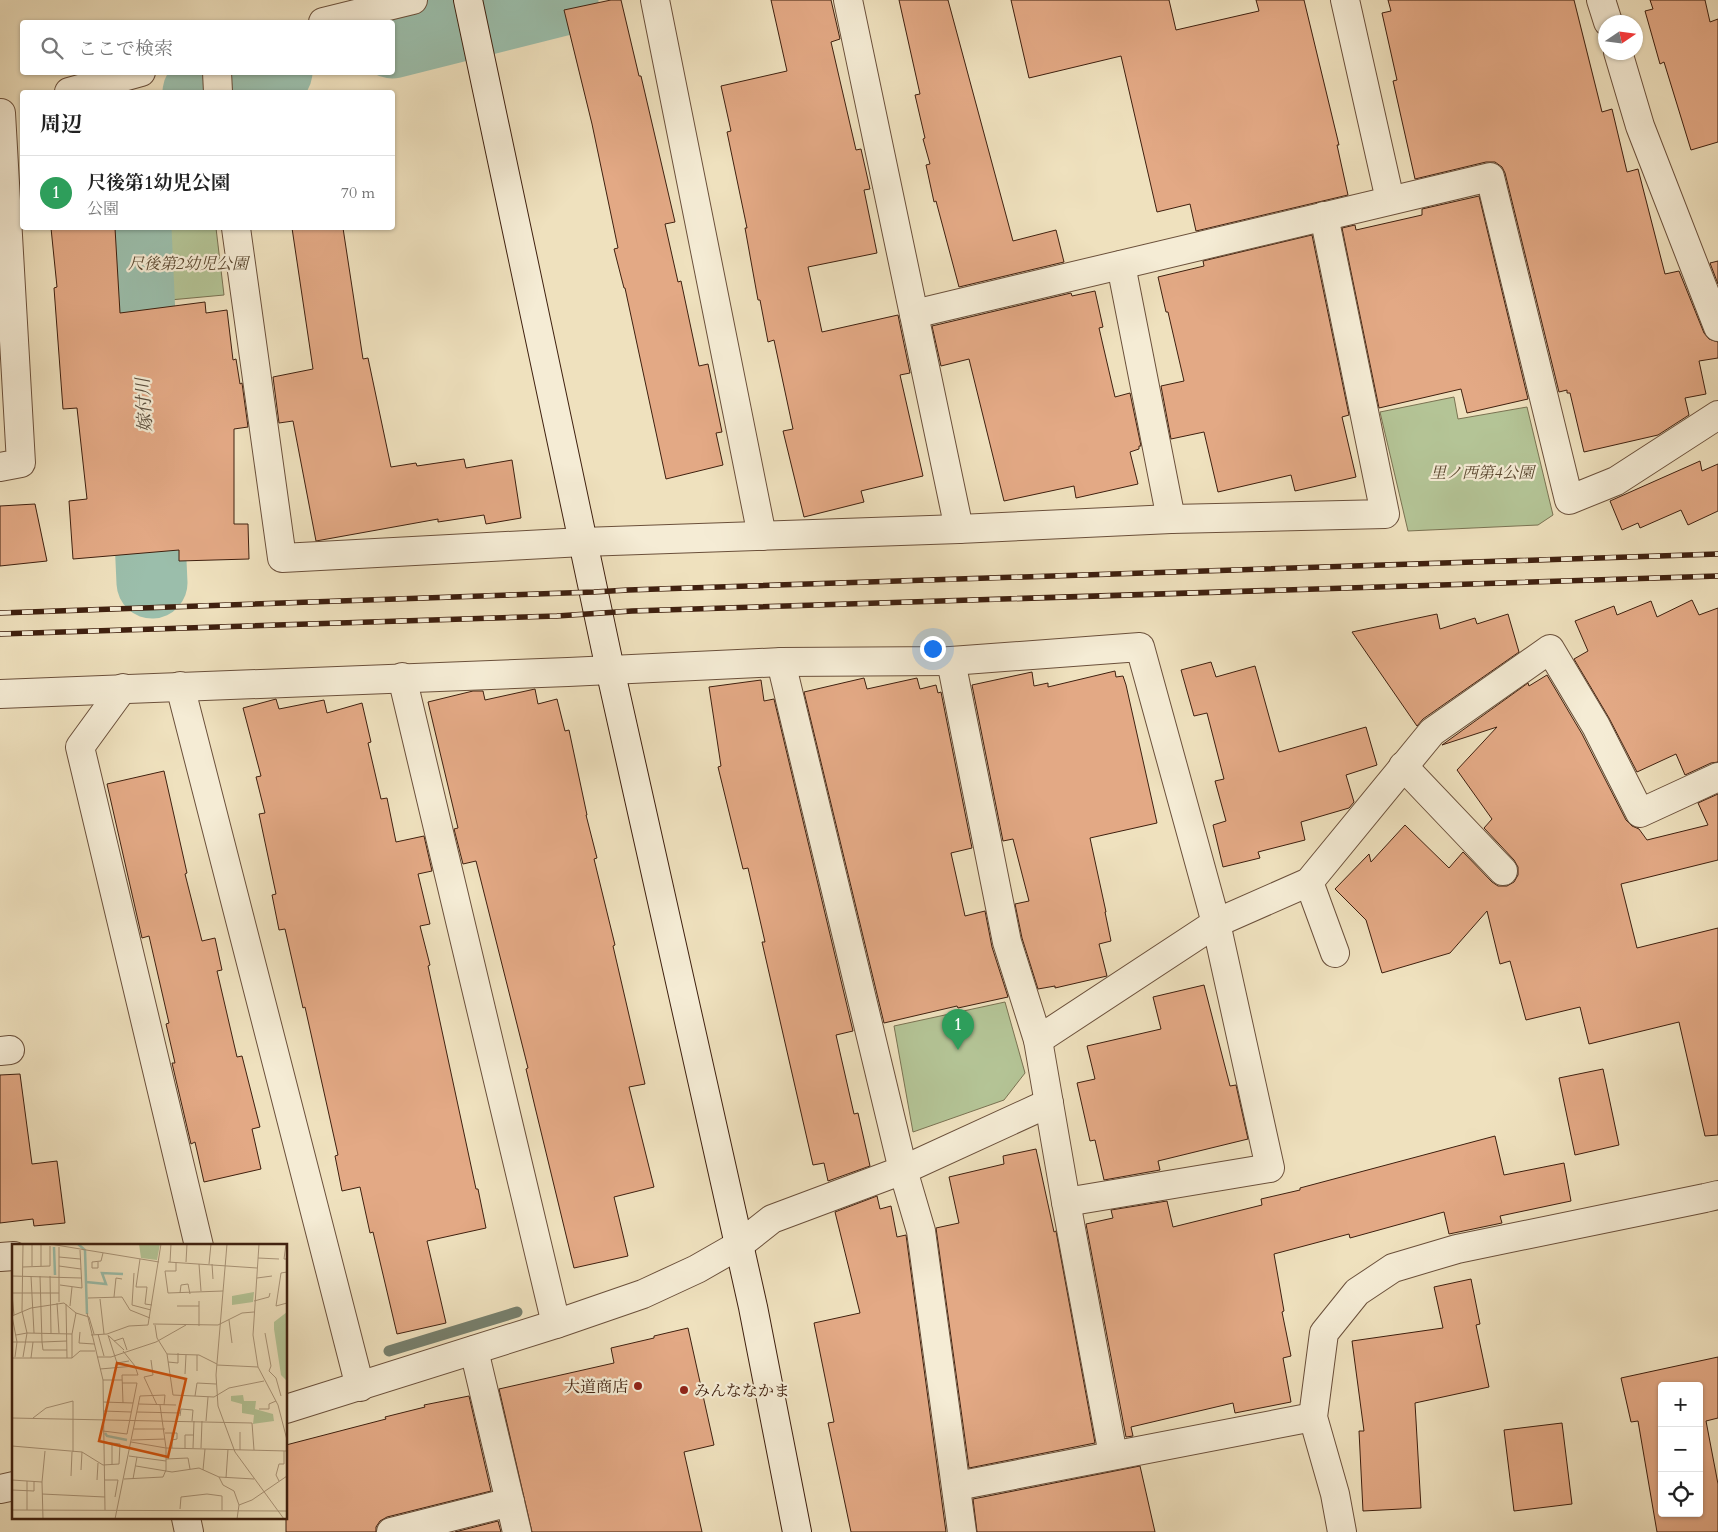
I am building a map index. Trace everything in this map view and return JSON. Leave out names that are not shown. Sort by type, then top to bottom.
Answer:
[{"type":"street","points":[[331,20],[413,0]]},
{"type":"street","points":[[468,0],[610,670],[754,1307],[797,1532]]},
{"type":"street","points":[[655,0],[762,536]]},
{"type":"street","points":[[848,0],[959,529]]},
{"type":"street","points":[[1345,0],[1390,200]]},
{"type":"street","points":[[1601,0],[1606,15]]},
{"type":"street","points":[[1620,60],[1640,126],[1718,328]]},
{"type":"street","points":[[76,90],[130,75]]},
{"type":"street","points":[[217,75],[218,90]]},
{"type":"street","points":[[0,468],[21,464],[5,295],[8,110]]},
{"type":"street","points":[[914,314],[1490,177],[1569,500],[1616,481],[1718,415]]},
{"type":"street","points":[[236,230],[282,558],[583,542],[959,529],[1171,519],[1386,514],[1324,216]]},
{"type":"street","points":[[1121,265],[1171,519]]},
{"type":"street","points":[[0,694],[402,677],[558,673],[781,662],[952,660],[1140,646],[1216,923],[1270,1168],[1066,1202]]},
{"type":"street","points":[[1038,1040],[1216,923],[1309,882],[1432,732],[1550,649],[1596,726],[1640,813],[1718,777]]},
{"type":"street","points":[[952,660],[1007,942],[1038,1040],[1113,1455]]},
{"type":"street","points":[[781,662],[903,1170],[921,1231],[962,1532]]},
{"type":"street","points":[[402,677],[556,1324]]},
{"type":"street","points":[[180,686],[360,1387]]},
{"type":"street","points":[[123,688],[80,747],[200,1244]]},
{"type":"street","points":[[1403,766],[1503,871]]},
{"type":"street","points":[[1309,882],[1335,953]]},
{"type":"street","points":[[288,1408],[556,1324],[642,1294],[698,1269],[739,1245],[772,1219],[903,1170],[1049,1103]]},
{"type":"street","points":[[1342,1532],[1335,1494],[1314,1417],[1324,1333],[1358,1292],[1393,1268],[1457,1249],[1718,1194]]},
{"type":"street","points":[[474,1350],[516,1532]]},
{"type":"street","points":[[957,1486],[1314,1417]]},
{"type":"street","points":[[391,1532],[510,1502]]},
{"type":"green space","name":"尺後第2幼児公園","points":[[154,230],[216,230],[224,295],[159,301]]},
{"type":"green space","name":"里ノ西第4公園","points":[[1454,397],[1458,419],[1527,407],[1553,515],[1538,525],[1408,531],[1380,412]]},
{"type":"green space","points":[[1005,1002],[1025,1073],[1004,1100],[913,1132],[894,1026]]},
{"type":"building","points":[[611,0],[621,0],[639,76],[641,76],[675,222],[665,224],[678,282],[681,281],[699,366],[708,364],[722,432],[716,433],[723,465],[666,479],[625,288],[614,249],[618,248],[592,124],[564,10]]},
{"type":"building","points":[[771,0],[831,0],[840,39],[831,42],[856,150],[861,149],[870,189],[864,190],[877,253],[808,267],[822,332],[898,315],[910,373],[900,375],[923,476],[861,491],[864,502],[804,517],[783,431],[793,429],[774,340],[768,342],[760,300],[758,300],[745,228],[747,228],[727,132],[731,131],[721,86],[787,71]]},
{"type":"building","points":[[899,0],[948,0],[1013,241],[1056,230],[1064,262],[959,287],[936,201],[934,202],[926,165],[930,164],[923,139],[925,138],[915,95],[920,94]]},
{"type":"building","points":[[1011,0],[1169,0],[1176,30],[1259,11],[1256,0],[1304,0],[1339,145],[1337,145],[1348,195],[1196,231],[1190,204],[1157,212],[1121,56],[1029,78]]},
{"type":"building","points":[[1388,0],[1574,0],[1602,112],[1612,109],[1627,172],[1638,169],[1665,274],[1679,271],[1704,333],[1709,339],[1718,342],[1718,358],[1699,361],[1706,394],[1685,398],[1689,415],[1658,435],[1584,452],[1570,393],[1567,393],[1567,390],[1559,392],[1502,167],[1495,162],[1486,162],[1415,179],[1393,81],[1397,80],[1382,13],[1391,11]]},
{"type":"building","points":[[1650,0],[1705,0],[1710,22],[1718,19],[1718,142],[1691,150],[1664,62],[1660,64],[1645,11],[1653,9]]},
{"type":"building","points":[[1479,196],[1528,399],[1467,413],[1461,389],[1379,408],[1342,228],[1355,225],[1356,230],[1422,215],[1422,209]]},
{"type":"building","points":[[51,230],[115,230],[120,313],[205,302],[206,313],[227,310],[233,360],[236,359],[240,384],[242,383],[248,427],[234,429],[234,524],[248,524],[249,559],[179,561],[179,550],[73,559],[69,501],[87,499],[77,408],[63,409],[54,288],[57,287]]},
{"type":"building","points":[[292,230],[343,230],[363,359],[368,358],[391,467],[416,463],[417,466],[464,459],[466,468],[512,460],[521,518],[486,524],[484,515],[438,522],[438,519],[316,541],[293,421],[279,423],[273,377],[313,369]]},
{"type":"building","points":[[1312,235],[1349,415],[1342,417],[1356,477],[1295,491],[1291,475],[1218,492],[1204,432],[1171,439],[1161,386],[1184,381],[1158,277],[1204,266],[1203,261]]},
{"type":"building","points":[[1718,261],[1718,284],[1710,263]]},
{"type":"building","points":[[1095,291],[1103,327],[1099,328],[1115,397],[1130,393],[1141,446],[1139,446],[1139,449],[1130,452],[1138,484],[1076,498],[1074,486],[1004,501],[969,359],[941,366],[932,326],[1071,293],[1072,296]]},
{"type":"building","points":[[1700,461],[1702,471],[1718,464],[1718,511],[1688,525],[1681,510],[1640,528],[1638,523],[1622,530],[1610,501]]},
{"type":"building","points":[[35,504],[47,561],[0,566],[0,506]]},
{"type":"building","points":[[1692,600],[1699,615],[1718,608],[1718,762],[1711,763],[1685,775],[1676,754],[1637,772],[1609,718],[1574,659],[1588,651],[1575,621],[1614,606],[1617,615],[1651,601],[1657,617]]},
{"type":"building","points":[[1437,614],[1440,629],[1475,618],[1477,624],[1508,614],[1519,652],[1423,719],[1417,726],[1352,632]]},
{"type":"building","points":[[1211,662],[1216,677],[1255,666],[1279,752],[1366,727],[1377,765],[1346,775],[1354,802],[1349,808],[1301,822],[1305,840],[1258,852],[1260,858],[1223,867],[1213,825],[1226,821],[1215,781],[1224,779],[1207,713],[1194,716],[1181,670]]},
{"type":"building","points":[[1115,671],[1116,677],[1123,676],[1126,685],[1157,823],[1090,838],[1111,941],[1099,944],[1107,976],[1055,988],[1055,986],[1038,989],[1022,938],[1015,904],[1029,901],[1013,839],[1003,841],[972,685],[1032,672],[1034,686],[1048,683],[1048,687]]},
{"type":"building","points":[[1547,675],[1582,734],[1626,820],[1632,826],[1639,829],[1647,840],[1708,825],[1698,803],[1718,794],[1718,860],[1621,884],[1637,948],[1718,928],[1718,1135],[1705,1136],[1679,1022],[1589,1044],[1580,1007],[1526,1020],[1510,961],[1500,964],[1487,911],[1450,953],[1382,973],[1366,920],[1335,889],[1369,854],[1371,862],[1405,825],[1449,868],[1463,852],[1498,886],[1507,886],[1514,882],[1518,875],[1518,867],[1514,860],[1484,828],[1492,819],[1457,770],[1497,727],[1442,745],[1528,683],[1529,686]]},
{"type":"building","points":[[864,678],[867,689],[917,678],[920,689],[936,685],[938,693],[941,692],[972,848],[951,853],[965,916],[985,911],[992,947],[1008,997],[958,1008],[957,1006],[884,1023],[804,692]]},
{"type":"building","points":[[761,680],[764,701],[774,699],[853,1031],[836,1035],[854,1114],[858,1113],[870,1166],[828,1181],[824,1163],[813,1165],[762,942],[765,942],[748,868],[743,869],[718,767],[721,766],[709,687]]},
{"type":"building","points":[[535,689],[538,704],[557,699],[565,731],[569,730],[586,815],[597,858],[594,859],[645,1084],[629,1087],[654,1187],[614,1197],[628,1256],[574,1268],[526,1069],[528,1068],[476,861],[463,864],[454,829],[458,828],[428,702],[473,691],[483,691],[485,700]]},
{"type":"building","points":[[276,699],[279,709],[324,700],[327,713],[362,703],[371,742],[368,743],[381,799],[387,798],[396,842],[424,836],[432,871],[418,874],[430,924],[420,926],[486,1228],[427,1241],[446,1323],[397,1334],[373,1232],[370,1233],[360,1187],[342,1191],[335,1156],[338,1155],[305,1007],[303,1008],[285,929],[279,930],[272,895],[276,894],[259,814],[265,813],[256,777],[261,776],[243,708]]},
{"type":"building","points":[[164,771],[187,873],[185,874],[202,941],[215,938],[222,970],[217,971],[237,1057],[242,1056],[260,1127],[252,1129],[261,1169],[204,1182],[195,1142],[191,1144],[172,1063],[175,1063],[166,1024],[169,1023],[149,936],[142,938],[107,784]]},
{"type":"building","points":[[1204,985],[1230,1086],[1236,1085],[1248,1139],[1158,1161],[1160,1170],[1104,1180],[1095,1140],[1090,1141],[1077,1083],[1095,1079],[1087,1046],[1161,1029],[1153,997]]},
{"type":"building","points":[[1603,1069],[1619,1145],[1575,1155],[1559,1078]]},
{"type":"building","points":[[20,1074],[32,1164],[57,1161],[65,1223],[34,1226],[33,1219],[0,1223],[0,1075]]},
{"type":"building","points":[[1495,1136],[1504,1175],[1564,1163],[1571,1201],[1500,1216],[1502,1223],[1449,1234],[1444,1212],[1350,1238],[1349,1234],[1274,1254],[1284,1311],[1282,1312],[1291,1356],[1283,1358],[1291,1402],[1235,1413],[1233,1403],[1131,1427],[1133,1436],[1126,1437],[1086,1224],[1113,1218],[1111,1210],[1167,1201],[1173,1227],[1262,1205],[1261,1199]]},
{"type":"building","points":[[1036,1149],[1054,1232],[1056,1231],[1095,1443],[969,1468],[936,1228],[959,1223],[949,1177],[1004,1164],[1003,1156]]},
{"type":"building","points":[[877,1196],[880,1209],[891,1206],[897,1237],[906,1235],[946,1532],[851,1532],[828,1423],[834,1422],[814,1323],[860,1313],[835,1212]]},
{"type":"building","points":[[1471,1279],[1480,1324],[1476,1325],[1489,1387],[1415,1403],[1421,1508],[1363,1511],[1359,1431],[1364,1431],[1352,1341],[1443,1328],[1434,1287]]},
{"type":"building","points":[[688,1328],[714,1445],[684,1452],[702,1532],[532,1532],[499,1389],[614,1363],[611,1348]]},
{"type":"building","points":[[1718,1357],[1718,1418],[1706,1421],[1718,1484],[1718,1532],[1657,1532],[1638,1421],[1631,1422],[1621,1378]]},
{"type":"building","points":[[469,1396],[491,1491],[387,1517],[380,1521],[376,1527],[376,1532],[286,1532],[286,1520],[288,1520],[288,1444],[386,1419],[385,1417],[425,1407],[424,1405]]},
{"type":"building","points":[[1562,1423],[1572,1504],[1514,1511],[1504,1430]]},
{"type":"building","points":[[1140,1466],[1155,1532],[977,1532],[973,1499]]},
{"type":"building","points":[[498,1521],[501,1532],[455,1532]]},
{"type":"waterway","name":"嫁付川","points":[[395,42],[563,0]]},
{"type":"waterway","name":"嫁付川","points":[[206,90],[265,75]]},
{"type":"waterway","name":"嫁付川","points":[[136,230],[152,583]]},
{"type":"waterway","points":[[389,1351],[517,1312]]},
{"type":"railway","points":[[0,613],[1718,554]]},
{"type":"railway","points":[[0,634],[557,616],[632,611],[1718,576]]},
{"type":"place","name":"尺後第1幼児公園","points":[[958,1050]]},
{"type":"place","name":"大道商店","points":[[638,1386]]},
{"type":"place","name":"みんななかま","points":[[684,1390]]}]
